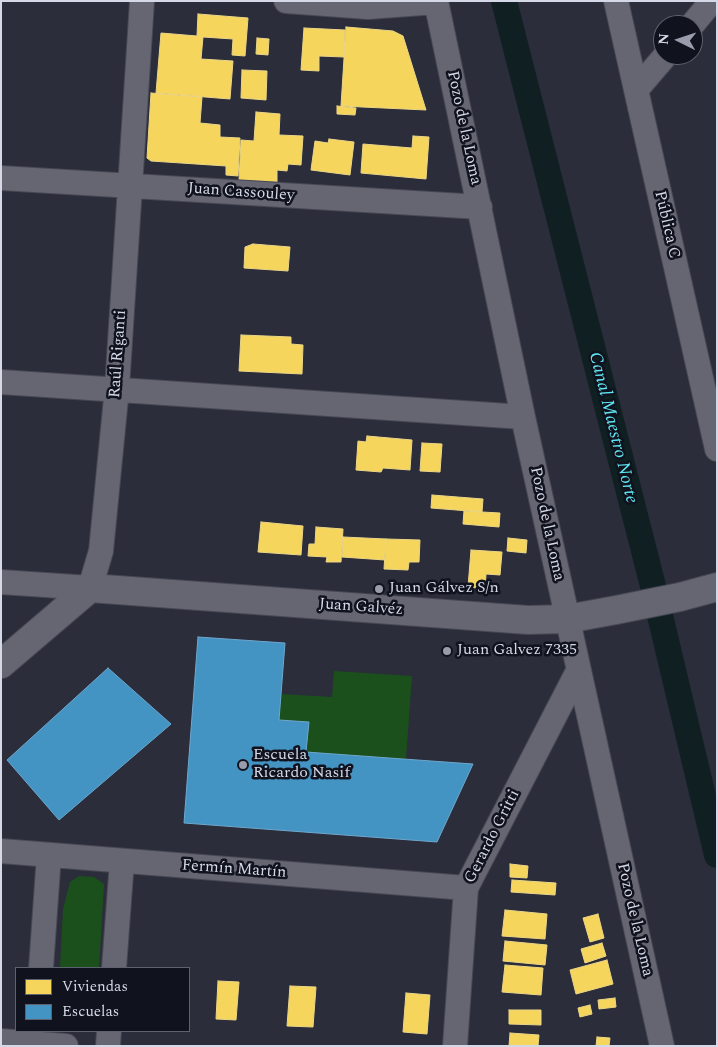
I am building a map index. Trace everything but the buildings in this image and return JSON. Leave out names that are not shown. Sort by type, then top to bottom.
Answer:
[{"type":"main road","name":"Juan Galvéz","points":[[90,588],[528,620],[567,619],[680,597],[717,587]]},
{"type":"main road","points":[[1,664],[90,588]]},
{"type":"street","name":"Raúl Riganti","points":[[90,588],[101,551],[117,388],[142,1]]},
{"type":"street","points":[[286,1],[368,8],[436,2]]},
{"type":"street","name":"Pública C","points":[[616,1],[712,400],[717,449]]},
{"type":"street","points":[[700,15],[712,1]]},
{"type":"street","name":"Pozo de la Loma","points":[[436,2],[578,671],[662,1046]]},
{"type":"street","points":[[636,90],[657,65]]},
{"type":"street","name":"Juan Cassouley","points":[[1,178],[480,208]]},
{"type":"street","points":[[1,382],[117,388],[523,416]]},
{"type":"street","name":"Juan Galvéz","points":[[1,582],[90,588]]},
{"type":"street","name":"Gerardo Gritti","points":[[455,1046],[466,888],[578,671]]},
{"type":"street","name":"Fermín Martín","points":[[1,851],[466,888]]},
{"type":"street","points":[[41,967],[49,855]]},
{"type":"street","points":[[114,967],[122,862]]},
{"type":"street","points":[[108,1046],[109,1032]]},
{"type":"street","points":[[1,1041],[36,1037],[66,1046]]},
{"type":"green space","points":[[334,671],[412,676],[406,759],[306,752],[309,722],[279,720],[281,694],[332,697]]},
{"type":"green space","points":[[79,876],[94,877],[104,884],[99,967],[60,967],[63,909],[70,882]]},
{"type":"waterway","name":"Canal Maestro Norte","points":[[504,1],[653,586],[717,855]]},
{"type":"place","name":"Juan Gálvez S/n","points":[[379,589]]},
{"type":"place","name":"Juan Galvez 7335","points":[[447,651]]},
{"type":"place","name":"Escuela Ricardo Nasif","points":[[243,765]]}]
